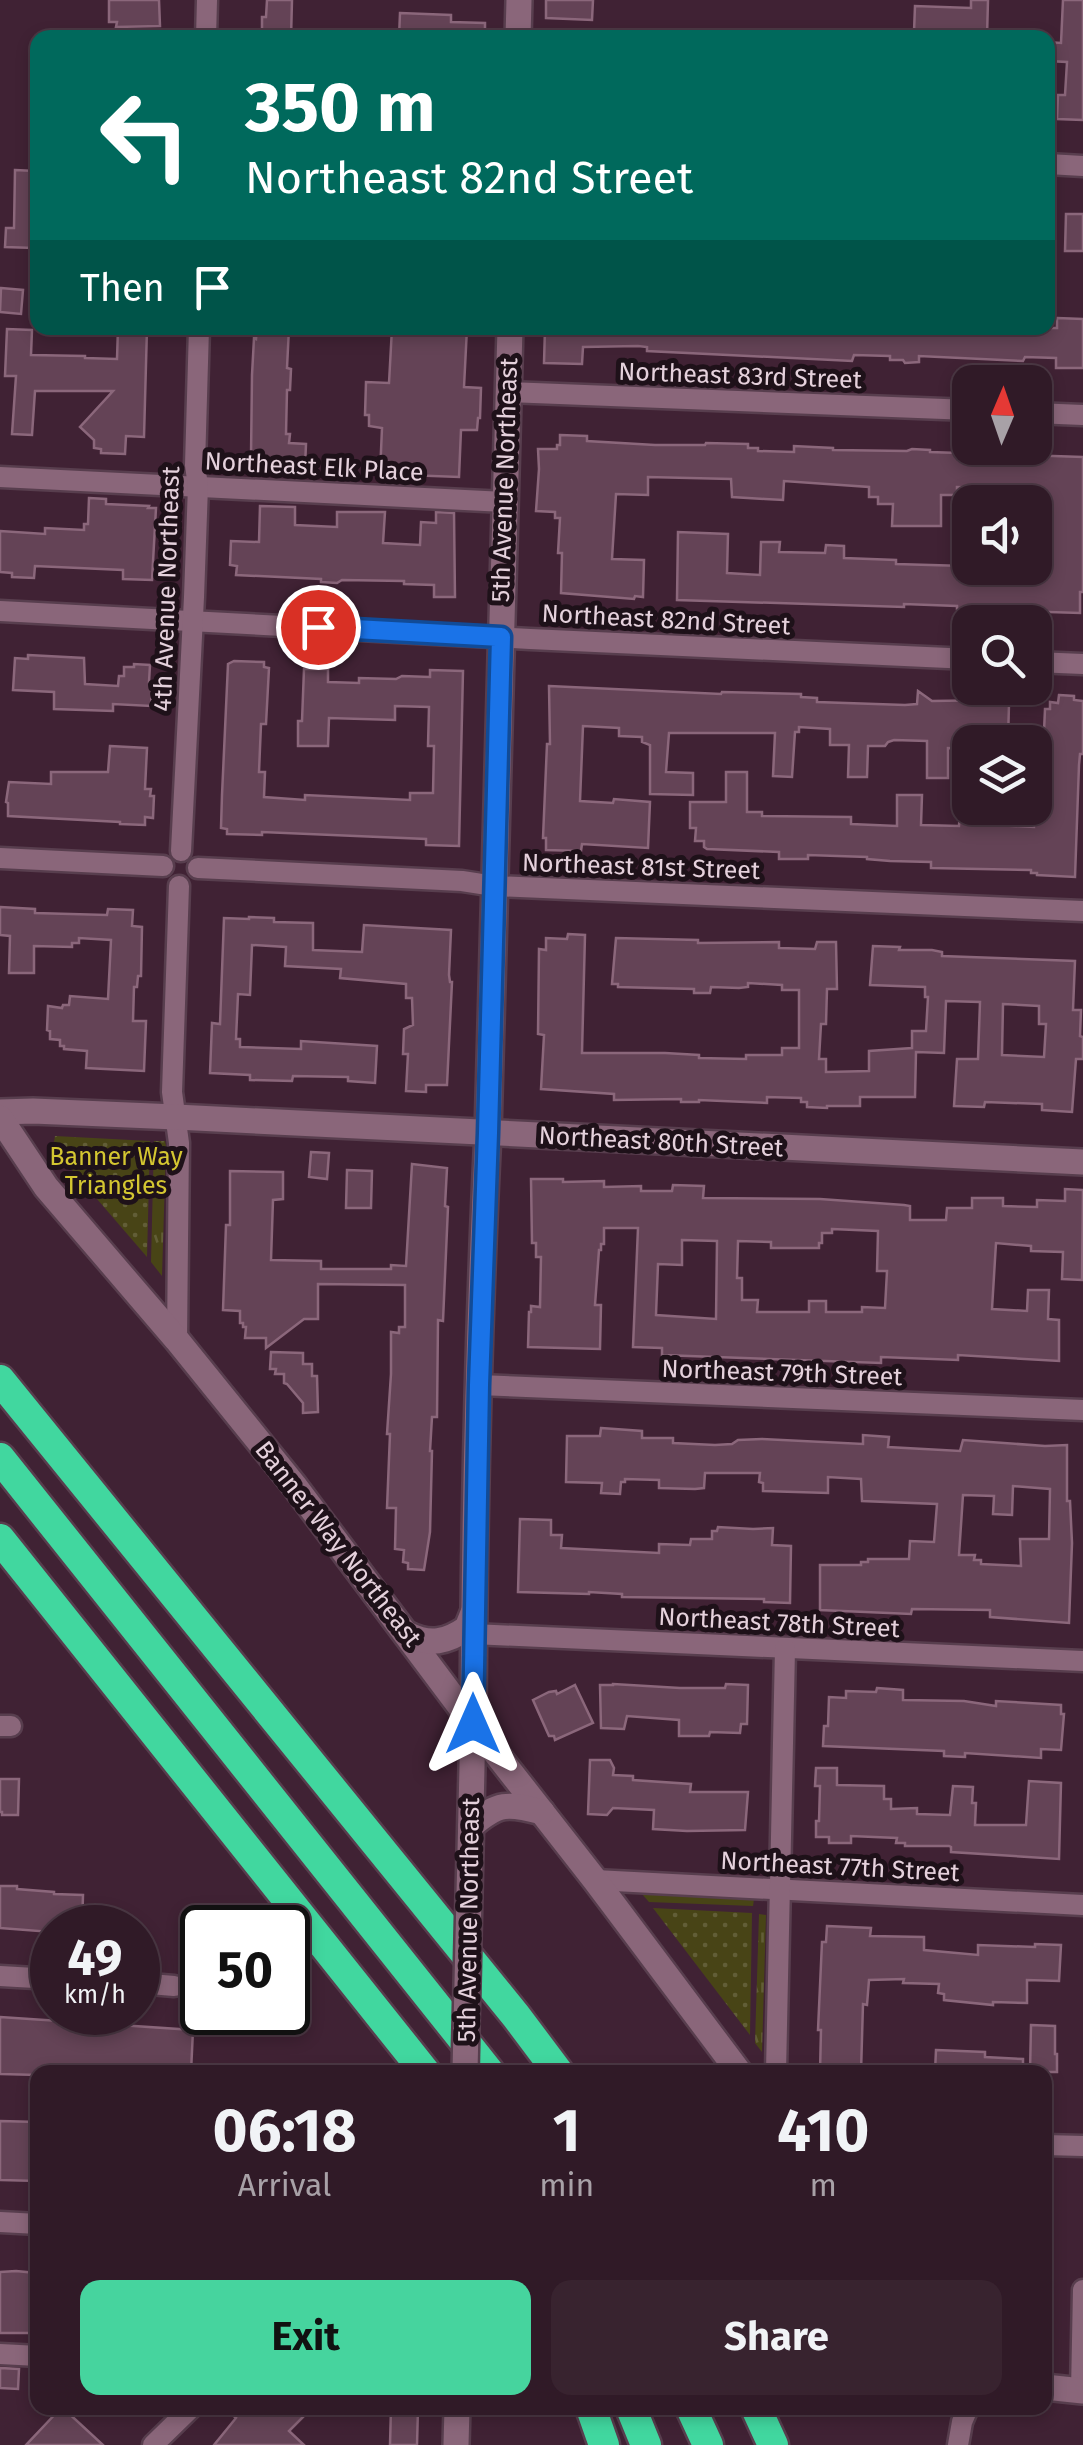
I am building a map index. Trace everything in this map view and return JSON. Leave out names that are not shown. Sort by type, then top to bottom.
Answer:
[{"type":"highway","points":[[0,1380],[553,2065]]},
{"type":"highway","points":[[0,1458],[483,2065]]},
{"type":"highway","points":[[0,1539],[419,2065]]},
{"type":"highway","points":[[593,2415],[604,2445]]},
{"type":"highway","points":[[633,2415],[646,2445]]},
{"type":"highway","points":[[693,2415],[708,2445]]},
{"type":"highway","points":[[759,2415],[773,2445]]},
{"type":"main road","points":[[518,30],[519,0]]},
{"type":"main road","name":"5th Avenue Northeast","points":[[465,2065],[479,1385],[510,335]]},
{"type":"main road","name":"Northeast 80th Street","points":[[0,1115],[33,1112],[176,1118],[1083,1162]]},
{"type":"main road","name":"Banner Way Northeast","points":[[0,1115],[46,1187],[294,1485],[734,2065]]},
{"type":"main road","points":[[0,1154],[46,1187]]},
{"type":"main road","points":[[408,1634],[420,1641],[446,1640],[473,1624]]},
{"type":"main road","points":[[471,1826],[498,1806],[542,1812]]},
{"type":"main road","points":[[1052,2387],[1082,2391]]},
{"type":"main road","points":[[456,2445],[457,2415]]},
{"type":"street","points":[[206,30],[207,0]]},
{"type":"street","points":[[1055,164],[1083,166]]},
{"type":"street","name":"4th Avenue Northeast","points":[[181,851],[194,620],[199,335]]},
{"type":"street","name":"Northeast 83rd Street","points":[[508,392],[952,409]]},
{"type":"street","points":[[1052,414],[1083,415]]},
{"type":"street","name":"Northeast Elk Place","points":[[0,477],[505,502]]},
{"type":"street","name":"Northeast 82nd Street","points":[[0,610],[952,657]]},
{"type":"street","points":[[1052,663],[1083,664]]},
{"type":"street","points":[[181,851],[192,856],[198,868],[192,882],[180,886],[167,880],[164,866],[170,855],[181,851]]},
{"type":"street","points":[[0,858],[164,866]]},
{"type":"street","name":"Northeast 81st Street","points":[[198,868],[462,881],[494,886],[1083,911]]},
{"type":"street","points":[[177,1340],[179,1140],[172,1092],[180,886]]},
{"type":"street","name":"Northeast 79th Street","points":[[479,1385],[1083,1410]]},
{"type":"street","name":"Northeast 78th Street","points":[[473,1624],[785,1649],[1083,1661]]},
{"type":"street","points":[[776,2065],[785,1649]]},
{"type":"street","name":"Northeast 77th Street","points":[[595,1880],[1083,1905]]},
{"type":"street","points":[[0,1976],[30,1978]]},
{"type":"street","points":[[160,1985],[174,1986]]},
{"type":"street","points":[[1052,2145],[1083,2146]]},
{"type":"street","points":[[0,2222],[30,2224]]},
{"type":"street","points":[[1082,2391],[1083,2290]]},
{"type":"street","points":[[0,2354],[30,2356]]},
{"type":"street","points":[[153,2445],[184,2415]]},
{"type":"street","points":[[958,2445],[965,2415]]},
{"type":"green space","name":"Banner Way Triangles","points":[[55,1136],[150,1141],[147,1257],[53,1148]]},
{"type":"green space","points":[[154,1141],[165,1141],[166,1146],[162,1276],[151,1262]]},
{"type":"green space","points":[[642,1894],[754,1899],[753,1906],[649,1902]]},
{"type":"green space","points":[[653,1908],[752,1913],[750,2035]]},
{"type":"green space","points":[[759,1914],[766,1915],[762,2052],[755,2043]]},
{"type":"building","points":[[109,0],[159,0],[160,26],[116,27],[117,22],[109,22]]},
{"type":"building","points":[[267,0],[292,0],[291,30],[262,30],[262,17],[266,17]]},
{"type":"building","points":[[546,0],[593,0],[592,20],[546,18]]},
{"type":"building","points":[[971,0],[988,0],[987,30],[914,30],[915,6],[971,8]]},
{"type":"building","points":[[1063,0],[1083,0],[1083,120],[1057,119],[1058,95],[1065,95],[1067,62],[1055,61],[1055,43],[1061,43]]},
{"type":"building","points":[[400,13],[451,15],[451,22],[485,23],[485,30],[399,30]]},
{"type":"building","points":[[15,170],[30,171],[30,248],[5,247],[6,228],[14,228]]},
{"type":"building","points":[[1066,214],[1083,214],[1083,251],[1065,251]]},
{"type":"building","points":[[1,288],[23,290],[21,314],[0,312]]},
{"type":"building","points":[[1057,318],[1083,319],[1083,368],[1056,368],[1056,358],[1025,357],[1023,361],[919,356],[919,362],[905,363],[890,360],[890,356],[854,355],[852,361],[647,351],[647,347],[638,346],[583,347],[582,364],[544,363],[545,335],[1055,335]]},
{"type":"building","points":[[7,329],[30,330],[31,355],[117,359],[118,335],[147,335],[144,437],[126,436],[125,454],[101,453],[80,427],[113,391],[35,391],[32,435],[12,434],[16,376],[5,376]]},
{"type":"building","points":[[256,335],[289,335],[287,368],[291,369],[286,434],[290,434],[289,443],[306,444],[305,467],[266,466],[254,463],[255,456],[251,456]]},
{"type":"building","points":[[392,335],[467,335],[464,387],[481,388],[480,418],[477,430],[461,430],[459,477],[380,474],[382,428],[369,426],[369,415],[365,415],[366,382],[389,383]]},
{"type":"building","points":[[560,435],[587,436],[587,441],[655,445],[748,444],[748,448],[758,451],[794,452],[794,446],[833,450],[912,449],[952,453],[952,465],[1052,465],[1052,456],[1083,457],[1080,613],[1052,612],[1052,605],[904,607],[677,600],[678,532],[728,534],[727,573],[760,575],[761,542],[780,542],[779,552],[825,553],[826,545],[844,546],[844,558],[952,566],[952,585],[1052,585],[1052,485],[952,485],[952,495],[941,495],[941,526],[892,526],[893,504],[878,504],[878,497],[869,497],[869,487],[784,481],[783,500],[732,497],[731,479],[648,477],[648,495],[616,494],[612,559],[644,560],[643,597],[561,593],[560,518],[555,518],[555,512],[536,511],[538,449],[557,449]]},
{"type":"building","points":[[89,498],[106,499],[106,504],[156,508],[152,580],[123,579],[123,570],[35,566],[34,578],[0,572],[0,531],[45,534],[45,528],[84,530],[84,524],[88,524]]},
{"type":"building","points":[[260,506],[295,507],[295,525],[337,527],[337,512],[385,512],[383,543],[420,545],[421,522],[436,523],[436,512],[454,513],[455,597],[434,597],[434,585],[404,581],[337,583],[236,575],[237,566],[230,565],[231,541],[259,542]]},
{"type":"building","points":[[28,655],[84,658],[85,684],[118,686],[124,667],[150,665],[151,706],[113,704],[113,711],[54,709],[54,692],[13,690],[15,658],[28,659]]},
{"type":"building","points":[[264,662],[264,667],[269,668],[259,772],[265,772],[264,797],[305,800],[305,795],[410,800],[410,793],[433,793],[434,746],[428,746],[429,707],[395,706],[395,720],[329,718],[328,746],[298,746],[304,669],[328,669],[328,682],[359,683],[359,678],[430,677],[430,670],[463,671],[459,846],[426,845],[426,839],[227,834],[227,829],[221,828],[222,795],[228,664]]},
{"type":"building","points":[[549,686],[801,694],[817,698],[817,702],[905,705],[917,704],[918,691],[932,701],[952,701],[952,705],[1009,705],[1008,725],[952,725],[948,778],[927,778],[927,741],[894,740],[885,746],[868,746],[867,777],[848,777],[849,745],[830,745],[830,729],[799,727],[799,732],[795,732],[792,777],[773,776],[775,733],[669,733],[666,772],[693,773],[693,795],[650,794],[650,745],[642,742],[642,737],[619,736],[619,728],[583,726],[580,801],[650,802],[648,848],[582,844],[581,851],[546,850],[543,838],[550,744]]},
{"type":"building","points":[[1059,695],[1083,701],[1075,877],[1037,875],[1031,870],[931,868],[931,862],[867,857],[808,855],[808,859],[779,859],[779,852],[707,849],[704,841],[695,841],[696,828],[690,828],[690,802],[726,802],[726,772],[747,772],[747,812],[762,812],[762,816],[851,817],[851,824],[897,826],[897,795],[922,795],[921,825],[1052,825],[1052,725],[1044,725],[1045,709],[1050,709],[1052,702],[1058,703]]},
{"type":"building","points":[[110,746],[147,748],[145,789],[151,789],[150,796],[154,796],[153,818],[145,817],[145,825],[8,816],[9,782],[51,784],[51,772],[108,772]]},
{"type":"building","points":[[0,907],[35,909],[35,913],[107,915],[108,909],[133,910],[132,926],[142,927],[141,976],[134,987],[133,1021],[146,1021],[144,1071],[86,1068],[87,1051],[64,1049],[60,1040],[50,1039],[47,1030],[48,1006],[69,1005],[70,996],[108,999],[111,940],[79,938],[79,943],[72,943],[72,947],[34,946],[34,973],[9,973],[10,936],[0,935]]},
{"type":"building","points":[[224,918],[313,923],[313,950],[362,952],[364,925],[451,930],[447,1085],[426,1085],[426,1092],[406,1091],[408,1054],[403,1054],[404,1029],[413,1025],[412,998],[406,998],[406,984],[340,978],[341,969],[285,966],[286,947],[252,945],[250,995],[238,994],[236,1039],[240,1039],[240,1047],[301,1049],[301,1041],[377,1046],[375,1083],[348,1081],[348,1077],[250,1080],[250,1075],[210,1073],[212,1023],[220,1024]]},
{"type":"building","points":[[568,934],[585,935],[582,1053],[665,1053],[746,1059],[746,1055],[782,1055],[782,1048],[799,1048],[799,990],[748,983],[748,987],[739,988],[711,987],[710,993],[618,987],[612,984],[616,938],[779,942],[779,948],[815,949],[817,942],[836,942],[837,989],[827,989],[826,1024],[821,1024],[819,1059],[826,1059],[826,1072],[869,1071],[869,1051],[912,1048],[912,1031],[926,1031],[925,987],[870,985],[873,946],[932,950],[942,952],[942,956],[1075,961],[1073,1010],[1081,1010],[1083,1059],[1076,1059],[1072,1112],[1042,1110],[1042,1104],[985,1102],[984,1107],[954,1106],[957,1059],[978,1059],[980,1002],[946,1001],[944,1053],[916,1052],[915,1097],[860,1097],[860,1106],[827,1108],[807,1107],[801,1098],[767,1097],[767,1103],[614,1100],[614,1094],[541,1089],[544,1035],[538,1034],[539,949],[546,950],[546,938],[567,939]],"holes":[[[1003,1004],[1039,1006],[1039,1024],[1046,1024],[1044,1057],[1002,1055]]]},
{"type":"building","points":[[311,1152],[329,1153],[327,1179],[309,1177]]},
{"type":"building","points":[[412,1164],[447,1168],[443,1321],[438,1320],[437,1417],[432,1417],[430,1532],[424,1570],[408,1569],[408,1563],[403,1562],[404,1550],[395,1549],[396,1508],[387,1508],[391,1332],[399,1333],[399,1327],[405,1327],[405,1285],[318,1284],[318,1319],[304,1319],[266,1348],[266,1338],[245,1338],[240,1311],[223,1310],[230,1171],[283,1172],[283,1199],[273,1200],[271,1260],[321,1261],[321,1269],[391,1269],[391,1265],[406,1266]]},
{"type":"building","points":[[347,1170],[372,1171],[371,1208],[346,1208]]},
{"type":"building","points":[[531,1179],[604,1181],[604,1187],[641,1186],[641,1191],[672,1191],[673,1185],[704,1186],[703,1198],[820,1199],[904,1205],[910,1206],[910,1220],[946,1220],[947,1208],[972,1208],[972,1198],[1003,1198],[1003,1206],[1037,1207],[1037,1200],[1065,1201],[1065,1189],[1083,1190],[1082,1280],[1062,1279],[1063,1252],[1031,1251],[1031,1246],[996,1243],[992,1309],[1027,1311],[1028,1290],[1049,1290],[1048,1319],[1059,1320],[1059,1361],[958,1355],[958,1360],[881,1357],[881,1363],[662,1355],[662,1348],[633,1347],[638,1228],[604,1228],[595,1305],[601,1305],[600,1349],[528,1347],[529,1312],[531,1306],[540,1307],[541,1257],[536,1257],[536,1243],[532,1243]],"holes":[[[832,1229],[878,1231],[877,1271],[887,1271],[885,1308],[826,1312],[826,1301],[809,1301],[809,1312],[757,1312],[758,1300],[742,1300],[742,1278],[737,1278],[738,1241],[771,1242],[771,1248],[819,1248],[822,1233],[832,1233]],[[682,1240],[717,1241],[716,1319],[656,1315],[658,1264],[682,1265]]]},
{"type":"building","points":[[271,1352],[303,1353],[303,1364],[312,1364],[312,1376],[317,1376],[318,1412],[303,1413],[303,1403],[284,1383],[284,1374],[275,1374],[276,1369],[270,1369]]},
{"type":"building","points":[[601,1428],[642,1431],[642,1438],[715,1445],[762,1439],[863,1444],[863,1435],[889,1437],[888,1447],[960,1451],[963,1440],[1067,1445],[1072,1543],[1069,1623],[990,1617],[990,1610],[912,1609],[911,1614],[820,1610],[820,1565],[909,1559],[910,1541],[934,1542],[937,1504],[862,1501],[861,1479],[828,1477],[828,1493],[763,1491],[760,1473],[705,1473],[704,1488],[695,1489],[659,1488],[659,1480],[625,1479],[620,1494],[601,1493],[602,1483],[566,1482],[567,1436],[600,1436]],"holes":[[[1013,1486],[1050,1489],[1049,1539],[1020,1539],[1021,1566],[981,1564],[981,1560],[974,1560],[975,1555],[959,1555],[963,1495],[994,1496],[993,1514],[1012,1515]]]},
{"type":"building","points":[[520,1519],[551,1520],[551,1535],[562,1535],[561,1548],[659,1553],[659,1544],[690,1545],[691,1539],[712,1539],[712,1531],[718,1527],[773,1528],[772,1545],[791,1546],[790,1603],[518,1592]]},
{"type":"building","points":[[575,1685],[593,1723],[555,1740],[549,1736],[533,1700]]},
{"type":"building","points":[[600,1685],[680,1688],[748,1685],[747,1724],[741,1724],[740,1733],[679,1736],[679,1720],[627,1716],[624,1729],[601,1728]]},
{"type":"building","points":[[877,1688],[903,1690],[903,1700],[996,1706],[996,1701],[1061,1705],[1061,1750],[1041,1749],[1041,1758],[965,1753],[965,1757],[944,1756],[944,1751],[823,1746],[829,1697],[846,1698],[846,1691],[876,1692]]},
{"type":"building","points":[[590,1760],[610,1760],[613,1775],[633,1776],[633,1780],[691,1784],[690,1792],[748,1792],[745,1830],[653,1829],[654,1810],[613,1808],[607,1815],[588,1814]]},
{"type":"building","points":[[816,1768],[837,1768],[837,1785],[884,1786],[884,1799],[891,1799],[891,1809],[917,1808],[917,1814],[950,1815],[953,1786],[973,1787],[975,1825],[1026,1825],[1029,1781],[1061,1783],[1059,1859],[951,1852],[949,1846],[905,1846],[896,1843],[897,1838],[851,1836],[851,1843],[829,1843],[829,1837],[816,1837],[820,1786],[815,1786]]},
{"type":"building","points":[[0,1779],[19,1779],[18,1815],[0,1812]]},
{"type":"building","points":[[0,1886],[83,1895],[83,1905],[30,1905],[30,1930],[0,1928]]},
{"type":"building","points":[[827,1926],[871,1928],[870,1936],[924,1937],[924,1950],[978,1955],[978,1945],[1061,1945],[1059,1981],[1027,1980],[1027,2003],[993,2005],[944,2000],[944,1994],[938,1993],[939,1984],[869,1980],[867,2005],[863,2004],[861,2065],[820,2065],[822,1942],[826,1942]]},
{"type":"building","points":[[0,2017],[30,2019],[30,2035],[160,2035],[160,2028],[193,2035],[191,2065],[30,2065],[30,2075],[0,2074]]},
{"type":"building","points":[[1031,2025],[1055,2026],[1057,2072],[1052,2072],[1052,2065],[1030,2065]]},
{"type":"building","points":[[936,2050],[985,2052],[985,2057],[1023,2059],[1023,2065],[935,2065]]},
{"type":"building","points":[[0,2121],[30,2122],[30,2181],[0,2180]]},
{"type":"building","points":[[0,2272],[30,2272],[30,2333],[0,2333]]},
{"type":"building","points":[[0,2368],[19,2369],[18,2389],[0,2388]]},
{"type":"building","points":[[54,2415],[71,2415],[103,2445],[26,2445]]},
{"type":"building","points":[[233,2415],[305,2415],[289,2431],[304,2445],[214,2445],[236,2418]]},
{"type":"building","points":[[391,2415],[418,2415],[417,2445],[390,2445]]},
{"type":"route","points":[[318,627],[501,637],[473,1724]]}]
